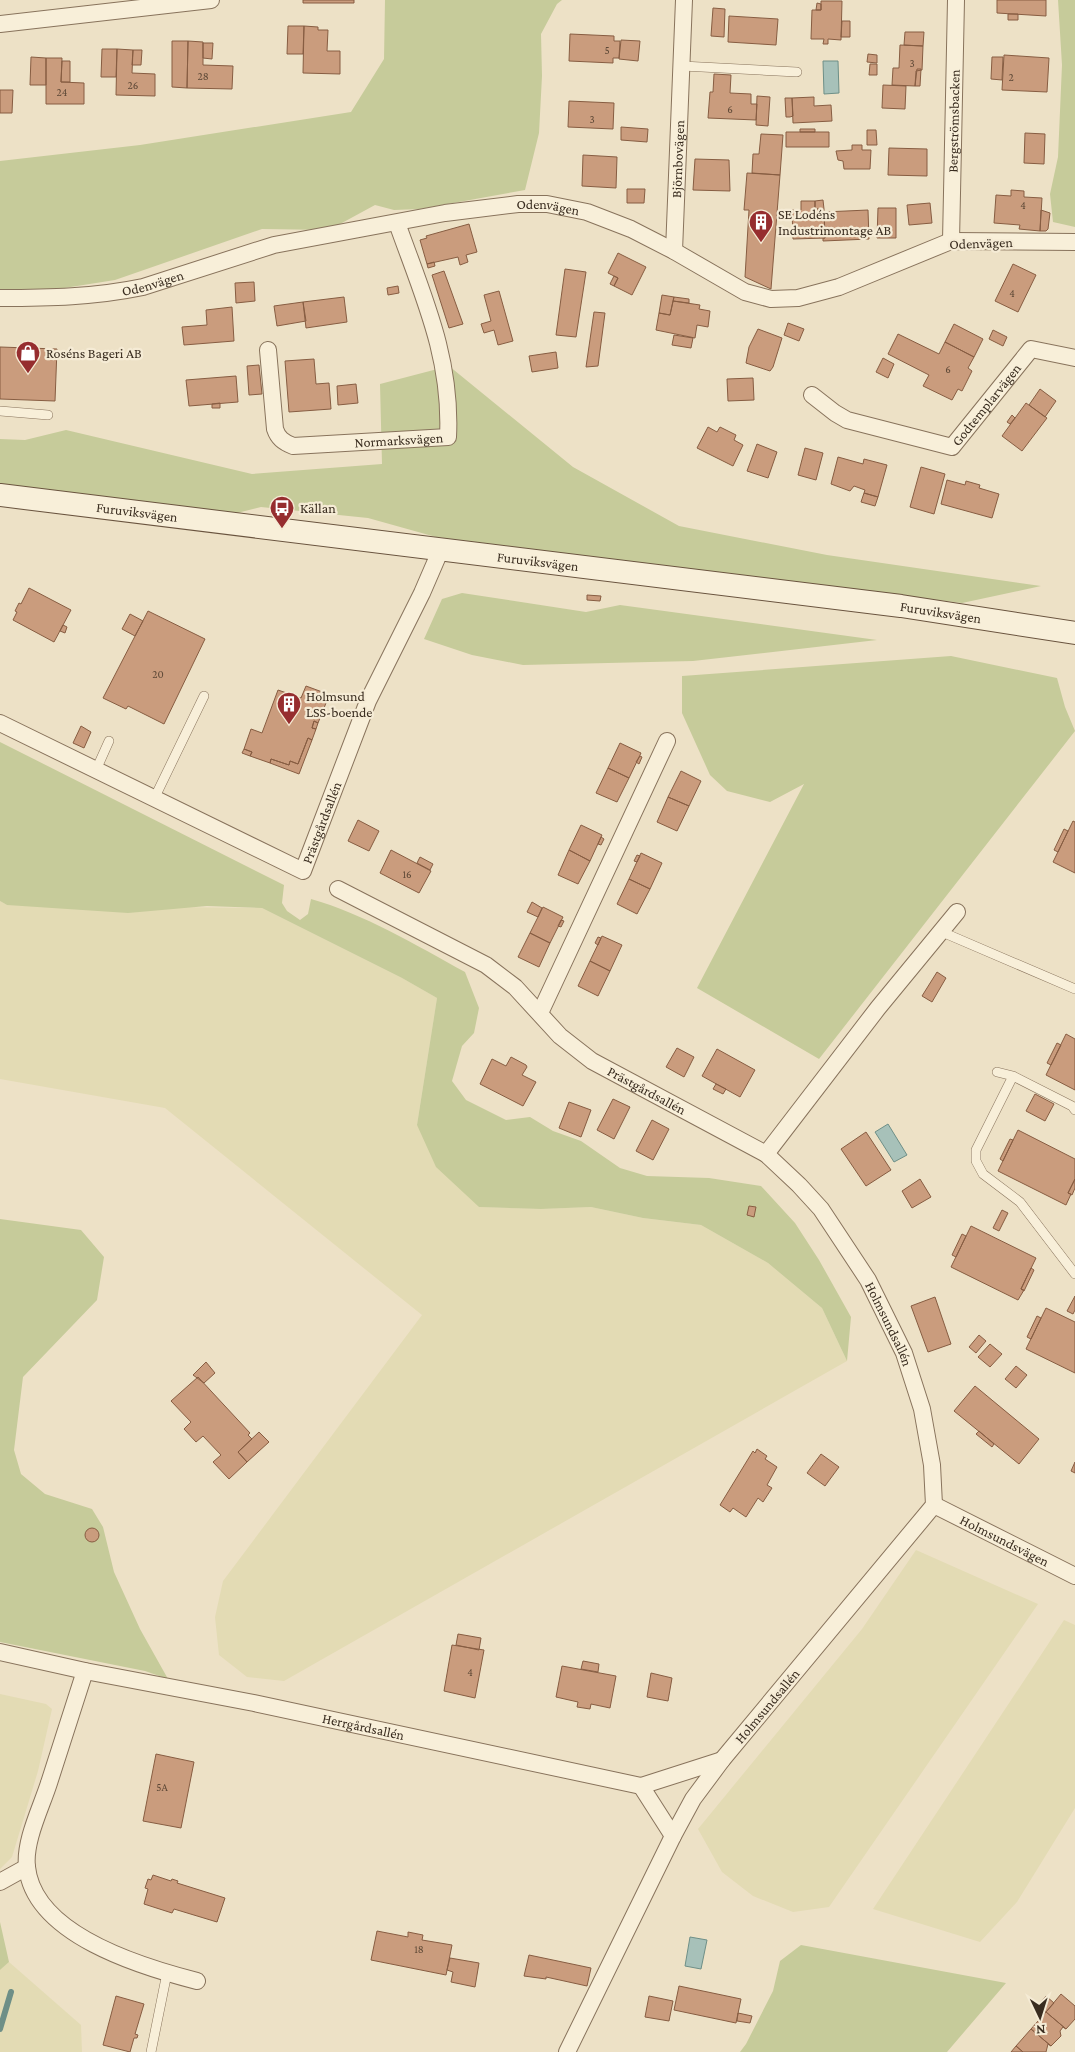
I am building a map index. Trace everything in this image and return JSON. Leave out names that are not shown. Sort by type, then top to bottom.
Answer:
[{"type":"main road","name":"Furuviksvägen","points":[[0,495],[901,606],[1075,633]]},
{"type":"street","points":[[0,24],[211,0]]},
{"type":"street","name":"Björnbovägen","points":[[674,251],[684,0]]},
{"type":"street","name":"Bergströmsbacken","points":[[951,241],[956,0]]},
{"type":"street","name":"Odenvägen","points":[[0,298],[78,298],[121,292],[143,287],[274,245],[497,205],[547,204],[586,212],[631,230],[674,251],[745,292],[782,300],[798,298],[839,287],[951,241],[1075,242]]},
{"type":"street","name":"Normarksvägen","points":[[268,350],[275,429],[277,435],[285,443],[293,446],[448,437],[448,386],[439,342],[397,223]]},
{"type":"street","name":"Godtemplarvägen","points":[[812,395],[835,414],[847,420],[952,448],[1031,349],[1075,358]]},
{"type":"street","name":"Prästgårdsallén","points":[[0,723],[303,871],[368,701],[422,593],[441,549]]},
{"type":"street","points":[[540,1013],[667,741]]},
{"type":"street","name":"Prästgårdsallén","points":[[338,889],[486,965],[515,987],[560,1036],[592,1061],[766,1154]]},
{"type":"street","points":[[766,1154],[878,1008],[958,912]]},
{"type":"street","name":"Holmsundsallén","points":[[567,2052],[673,1836],[694,1799],[722,1760],[934,1505],[932,1465],[922,1409],[904,1353],[885,1312],[863,1272],[821,1209],[766,1154]]},
{"type":"street","name":"Holmsundsvägen","points":[[934,1505],[1075,1576]]},
{"type":"street","name":"Herrgårdsallén","points":[[0,1652],[85,1671],[264,1705],[641,1786]]},
{"type":"street","points":[[85,1671],[31,1833],[27,1867],[37,1896],[54,1918],[85,1940],[118,1955],[167,1973],[197,1981]]},
{"type":"street","points":[[673,1836],[641,1786],[722,1760]]},
{"type":"street","points":[[0,1882],[27,1867]]},
{"type":"lane","points":[[682,66],[798,72]]},
{"type":"lane","points":[[0,412],[48,415]]},
{"type":"lane","points":[[154,799],[204,696]]},
{"type":"lane","points":[[96,770],[110,741]]},
{"type":"lane","points":[[942,932],[1075,989]]},
{"type":"lane","points":[[997,1072],[1013,1076],[1072,1106],[1075,1110]]},
{"type":"lane","points":[[1013,1076],[979,1144],[976,1162],[983,1174],[1020,1202],[1075,1274]]},
{"type":"lane","points":[[151,2052],[167,1973]]},
{"type":"shaded area","points":[[0,901],[7,905],[262,908],[402,978],[437,998],[417,1125],[479,1207],[541,1209],[591,1207],[643,1218],[701,1225],[768,1263],[822,1308],[847,1361],[284,1681],[247,1677],[219,1655],[215,1617],[223,1581],[422,1315],[165,1108],[0,1079]]},
{"type":"shaded area","points":[[916,1550],[1038,1604],[829,1907],[793,1912],[753,1896],[722,1872],[698,1829],[862,1629]]},
{"type":"shaded area","points":[[1064,1620],[1075,1625],[1075,1808],[1017,1902],[980,1942],[873,1909]]},
{"type":"shaded area","points":[[0,1694],[46,1704],[52,1709],[38,1771],[12,1857],[0,1869]]},
{"type":"shaded area","points":[[9,1962],[81,2025],[82,2052],[0,2052],[0,1970]]},
{"type":"green space","points":[[385,0],[562,0],[557,4],[541,34],[542,76],[539,133],[525,190],[420,209],[394,210],[375,205],[329,230],[262,229],[115,280],[58,289],[0,291],[0,161],[140,145],[351,112],[384,59]]},
{"type":"green space","points":[[1058,0],[1075,0],[1075,227],[1053,222],[1050,194],[1058,157],[1062,65]]},
{"type":"green space","points":[[449,366],[573,467],[679,526],[827,555],[1041,586],[962,603],[436,537],[368,518],[261,507],[233,514],[0,485],[0,439],[25,440],[66,430],[252,474],[382,464],[380,384]]},
{"type":"green space","points":[[462,593],[586,612],[620,605],[877,640],[693,661],[523,665],[472,655],[424,639],[442,599]]},
{"type":"green space","points":[[951,656],[1057,678],[1065,707],[1075,731],[819,1059],[697,988],[804,784],[770,802],[727,791],[710,775],[682,713],[682,676]]},
{"type":"green space","points":[[0,742],[284,885],[282,903],[287,911],[300,920],[308,914],[311,899],[331,905],[409,941],[465,972],[479,1008],[474,1033],[462,1046],[452,1081],[466,1100],[506,1120],[530,1117],[553,1131],[581,1141],[620,1168],[647,1176],[709,1178],[761,1186],[795,1223],[819,1260],[851,1317],[847,1361],[822,1308],[768,1263],[701,1225],[643,1218],[591,1207],[541,1209],[479,1207],[436,1167],[417,1125],[437,998],[402,978],[262,908],[207,906],[128,913],[7,905],[0,901]]},
{"type":"green space","points":[[0,1219],[81,1230],[104,1257],[97,1300],[23,1377],[14,1450],[21,1474],[45,1494],[92,1509],[103,1527],[114,1572],[140,1629],[168,1679],[145,1671],[0,1642]]},
{"type":"green space","points":[[0,1922],[9,1962],[0,1970]]},
{"type":"green space","points":[[801,1945],[1006,1983],[947,2052],[740,2052],[773,1991],[780,1961]]},
{"type":"water","points":[[823,61],[838,61],[839,93],[824,94]]},
{"type":"water","points":[[888,1124],[907,1155],[894,1162],[875,1132]]},
{"type":"water","points":[[690,1937],[707,1940],[701,1969],[685,1966]]},
{"type":"building","points":[[303,0],[354,0],[354,3],[303,3]]},
{"type":"building","points":[[997,0],[1046,0],[1046,16],[997,13]]},
{"type":"building","points":[[821,1],[842,1],[841,40],[828,39],[828,44],[823,44],[824,39],[811,39],[812,10],[821,10]]},
{"type":"building","points":[[817,3],[821,4],[821,10],[816,10]]},
{"type":"building","points":[[713,8],[725,9],[724,37],[711,36]]},
{"type":"building","points":[[1008,14],[1018,14],[1018,20],[1008,20]]},
{"type":"building","points":[[729,16],[778,19],[776,45],[728,42]]},
{"type":"building","points":[[842,21],[850,21],[850,37],[841,37]]},
{"type":"building","points":[[288,26],[304,26],[303,54],[287,54]]},
{"type":"building","points":[[304,26],[318,27],[318,30],[328,30],[327,51],[340,51],[340,74],[303,73]]},
{"type":"building","points":[[905,32],[924,32],[923,46],[904,45]]},
{"type":"building","points":[[570,34],[614,36],[614,41],[620,41],[619,58],[613,58],[613,63],[569,61]]},
{"type":"building","points":[[621,40],[640,41],[638,61],[619,59]]},
{"type":"building","points":[[172,41],[188,41],[187,88],[172,87]]},
{"type":"building","points":[[188,41],[203,42],[203,65],[233,66],[232,89],[187,88]]},
{"type":"building","points":[[203,43],[213,43],[212,59],[203,58]]},
{"type":"building","points":[[900,45],[923,46],[922,70],[916,71],[915,86],[892,85],[893,68],[899,68]]},
{"type":"building","points":[[102,49],[117,49],[116,77],[101,77]]},
{"type":"building","points":[[117,49],[133,50],[132,73],[155,74],[155,96],[116,95]]},
{"type":"building","points":[[133,50],[142,50],[141,65],[132,65]]},
{"type":"building","points":[[868,54],[877,55],[877,63],[867,62]]},
{"type":"building","points":[[1004,55],[1049,58],[1047,92],[1002,90]]},
{"type":"building","points":[[31,57],[46,58],[46,85],[30,85]]},
{"type":"building","points":[[992,57],[1003,57],[1002,80],[991,79]]},
{"type":"building","points":[[46,58],[62,58],[61,82],[84,83],[84,104],[46,104]]},
{"type":"building","points":[[62,61],[70,61],[70,82],[61,82]]},
{"type":"building","points":[[870,64],[877,64],[877,75],[869,75]]},
{"type":"building","points":[[917,69],[921,69],[920,86],[915,86]]},
{"type":"building","points":[[714,74],[731,75],[730,93],[751,94],[751,104],[757,104],[756,120],[708,118],[710,92],[713,92]]},
{"type":"building","points":[[883,85],[906,86],[905,109],[882,108]]},
{"type":"building","points":[[0,90],[13,90],[12,113],[0,113]]},
{"type":"building","points":[[757,96],[770,97],[768,126],[756,125]]},
{"type":"building","points":[[814,97],[814,106],[831,105],[832,121],[793,123],[792,98]]},
{"type":"building","points":[[785,98],[792,98],[793,116],[786,117]]},
{"type":"building","points":[[569,101],[614,103],[613,129],[568,127]]},
{"type":"building","points":[[621,127],[648,129],[647,142],[621,140]]},
{"type":"building","points":[[800,129],[815,129],[815,132],[800,132]]},
{"type":"building","points":[[867,130],[876,130],[877,145],[867,145]]},
{"type":"building","points":[[786,132],[829,132],[829,147],[786,147]]},
{"type":"building","points":[[1025,133],[1045,134],[1044,164],[1024,163]]},
{"type":"building","points":[[761,134],[783,135],[780,175],[752,173],[753,154],[759,154]]},
{"type":"building","points":[[852,145],[862,145],[862,150],[871,150],[870,169],[844,169],[843,161],[838,160],[836,151],[852,150]]},
{"type":"building","points":[[889,148],[927,149],[927,176],[888,175]]},
{"type":"building","points":[[583,155],[617,157],[616,188],[582,186]]},
{"type":"building","points":[[695,159],[729,160],[730,191],[693,190]]},
{"type":"building","name":"SE Lodéns Industrimontage AB","points":[[747,173],[780,175],[771,289],[745,277],[749,210],[744,210]]},
{"type":"building","points":[[627,189],[645,189],[644,203],[627,203]]},
{"type":"building","points":[[1011,190],[1024,191],[1024,197],[1042,198],[1040,231],[1019,229],[1020,225],[994,223],[996,195],[1011,196]]},
{"type":"building","points":[[823,200],[824,209],[815,209],[815,201]]},
{"type":"building","points":[[801,201],[815,201],[815,209],[824,209],[825,238],[793,239],[792,210],[801,210]]},
{"type":"building","points":[[930,203],[932,223],[909,225],[907,205]]},
{"type":"building","points":[[878,208],[896,208],[896,238],[877,238]]},
{"type":"building","points":[[868,210],[869,239],[823,241],[823,238],[825,238],[824,212]]},
{"type":"building","points":[[1041,210],[1050,213],[1048,229],[1046,231],[1040,231]]},
{"type":"building","points":[[469,224],[477,252],[466,255],[468,262],[460,265],[458,257],[427,264],[420,240],[427,238],[426,236]]},
{"type":"building","points":[[618,253],[646,267],[632,295],[614,286],[618,278],[608,273]]},
{"type":"building","points":[[434,262],[435,266],[428,268],[427,264]]},
{"type":"building","points":[[1013,264],[1036,275],[1018,312],[995,301]]},
{"type":"building","points":[[565,269],[586,272],[576,337],[556,335]]},
{"type":"building","points":[[444,271],[463,324],[449,328],[432,275]]},
{"type":"building","points":[[614,276],[618,278],[614,286],[610,284]]},
{"type":"building","points":[[254,282],[255,301],[236,303],[235,283]]},
{"type":"building","points":[[398,286],[399,293],[388,295],[387,288]]},
{"type":"building","points":[[499,291],[513,341],[498,345],[494,330],[484,333],[481,324],[491,321],[484,295]]},
{"type":"building","points":[[662,295],[674,297],[670,315],[659,313]]},
{"type":"building","points":[[344,297],[347,322],[306,328],[303,302]]},
{"type":"building","points":[[674,297],[689,299],[689,303],[673,301]]},
{"type":"building","points":[[673,301],[700,305],[699,309],[710,311],[708,327],[697,325],[695,338],[656,330],[659,313],[670,315]]},
{"type":"building","points":[[303,302],[306,321],[277,326],[274,306]]},
{"type":"building","points":[[232,307],[234,341],[184,345],[182,327],[207,325],[206,310]]},
{"type":"building","points":[[594,312],[605,313],[598,366],[586,367]]},
{"type":"building","points":[[788,323],[804,329],[799,341],[784,335]]},
{"type":"building","points":[[954,324],[983,339],[974,357],[945,342]]},
{"type":"building","points":[[758,329],[782,338],[770,371],[746,363],[749,347]]},
{"type":"building","points":[[993,330],[1007,337],[1003,346],[989,339]]},
{"type":"building","points":[[898,334],[939,354],[945,342],[974,357],[968,368],[972,371],[962,391],[958,389],[952,400],[923,386],[929,375],[888,354]]},
{"type":"building","points":[[674,335],[693,338],[691,348],[672,345]]},
{"type":"building","name":"Roséns Bageri AB","points":[[0,347],[57,349],[55,401],[0,399]]},
{"type":"building","points":[[556,352],[558,368],[532,372],[529,356]]},
{"type":"building","points":[[883,358],[894,364],[888,378],[876,372]]},
{"type":"building","points":[[314,359],[316,384],[329,383],[331,409],[289,412],[285,361]]},
{"type":"building","points":[[259,365],[262,394],[249,395],[247,366]]},
{"type":"building","points":[[236,376],[238,402],[189,406],[186,380]]},
{"type":"building","points":[[753,378],[754,400],[728,401],[727,379]]},
{"type":"building","points":[[356,384],[358,403],[338,405],[337,386]]},
{"type":"building","points":[[1040,389],[1056,401],[1045,417],[1029,405]]},
{"type":"building","points":[[220,403],[220,408],[212,408],[212,404]]},
{"type":"building","points":[[1026,403],[1047,418],[1022,451],[1002,436]]},
{"type":"building","points":[[1012,415],[1015,418],[1010,424],[1007,422]]},
{"type":"building","points":[[708,427],[717,432],[720,427],[736,435],[734,440],[743,445],[733,466],[697,448]]},
{"type":"building","points":[[757,444],[777,452],[768,478],[747,471]]},
{"type":"building","points":[[805,448],[823,453],[816,480],[798,475]]},
{"type":"building","points":[[838,457],[863,464],[864,459],[887,465],[878,497],[864,493],[865,490],[854,486],[850,491],[831,484]]},
{"type":"building","points":[[921,467],[945,474],[934,514],[910,507]]},
{"type":"building","points":[[947,480],[965,485],[966,481],[980,485],[979,488],[999,494],[992,518],[941,504]]},
{"type":"building","points":[[864,493],[878,497],[875,506],[861,502]]},
{"type":"building","points":[[29,588],[71,610],[54,642],[13,620],[19,603],[21,604]]},
{"type":"building","points":[[587,595],[601,596],[600,601],[587,600]]},
{"type":"building","points":[[148,611],[205,639],[164,724],[128,706],[126,709],[103,698]]},
{"type":"building","points":[[130,614],[143,621],[135,636],[122,629]]},
{"type":"building","points":[[63,625],[67,627],[65,633],[60,631]]},
{"type":"building","name":"Holmsund LSS-boende","points":[[306,686],[325,693],[322,701],[326,703],[318,723],[314,721],[312,728],[316,729],[312,740],[308,738],[298,764],[290,761],[289,765],[271,759],[270,763],[250,756],[252,752],[244,749],[251,729],[262,733],[278,690],[301,698]]},
{"type":"building","points":[[325,693],[329,694],[326,703],[322,701]]},
{"type":"building","points":[[314,721],[318,723],[316,729],[312,728]]},
{"type":"building","points":[[81,726],[91,732],[84,748],[73,743]]},
{"type":"building","points":[[308,738],[312,740],[299,774],[270,763],[271,759],[289,765],[290,761],[298,764]]},
{"type":"building","points":[[620,743],[641,753],[629,778],[608,768]]},
{"type":"building","points":[[244,749],[252,752],[250,756],[242,753]]},
{"type":"building","points":[[640,756],[642,757],[639,764],[636,762]]},
{"type":"building","points":[[608,768],[629,778],[617,802],[596,793]]},
{"type":"building","points":[[681,771],[701,781],[689,806],[668,797]]},
{"type":"building","points":[[668,797],[689,806],[677,831],[657,822]]},
{"type":"building","points":[[358,820],[379,831],[369,851],[348,841]]},
{"type":"building","points":[[1073,821],[1075,822],[1075,873],[1053,862]]},
{"type":"building","points":[[581,825],[602,835],[590,861],[569,850]]},
{"type":"building","points":[[1064,829],[1068,831],[1058,852],[1054,850]]},
{"type":"building","points":[[601,837],[604,839],[601,845],[598,844]]},
{"type":"building","points":[[391,850],[431,871],[419,893],[380,873]]},
{"type":"building","points":[[569,850],[590,861],[578,884],[558,875]]},
{"type":"building","points":[[641,853],[662,863],[650,889],[629,879]]},
{"type":"building","points":[[637,855],[640,856],[637,862],[634,861]]},
{"type":"building","points":[[420,857],[433,864],[430,870],[417,863]]},
{"type":"building","points":[[629,879],[650,889],[637,914],[617,904]]},
{"type":"building","points":[[532,902],[542,908],[538,917],[527,912]]},
{"type":"building","points":[[543,907],[563,917],[550,943],[530,933]]},
{"type":"building","points":[[561,920],[564,921],[561,927],[558,926]]},
{"type":"building","points":[[530,933],[550,943],[539,967],[518,957]]},
{"type":"building","points":[[602,936],[622,945],[610,971],[590,961]]},
{"type":"building","points":[[598,937],[601,938],[598,945],[595,943]]},
{"type":"building","points":[[590,961],[610,971],[598,996],[578,986]]},
{"type":"building","points":[[937,972],[946,978],[932,1002],[922,996]]},
{"type":"building","points":[[1066,1034],[1075,1039],[1075,1090],[1046,1075]]},
{"type":"building","points":[[1057,1043],[1061,1045],[1051,1065],[1047,1063]]},
{"type":"building","points":[[677,1048],[694,1057],[684,1077],[666,1067]]},
{"type":"building","points":[[717,1049],[755,1070],[740,1097],[702,1076]]},
{"type":"building","points":[[511,1057],[526,1065],[527,1067],[522,1075],[536,1082],[523,1106],[480,1084],[492,1059],[506,1066]]},
{"type":"building","points":[[716,1084],[726,1089],[723,1094],[713,1089]]},
{"type":"building","points":[[1035,1094],[1054,1104],[1045,1121],[1026,1111]]},
{"type":"building","points":[[613,1099],[630,1107],[614,1139],[597,1130]]},
{"type":"building","points":[[569,1102],[591,1110],[581,1137],[559,1128]]},
{"type":"building","points":[[652,1120],[669,1129],[653,1160],[636,1151]]},
{"type":"building","points":[[1018,1130],[1075,1159],[1075,1179],[1068,1193],[1071,1194],[1066,1205],[998,1171]]},
{"type":"building","points":[[866,1132],[891,1170],[866,1186],[841,1149]]},
{"type":"building","points":[[1010,1139],[1013,1140],[1003,1161],[1000,1159]]},
{"type":"building","points":[[920,1179],[931,1197],[912,1208],[902,1191]]},
{"type":"building","points":[[1075,1179],[1075,1188],[1072,1195],[1068,1193]]},
{"type":"building","points":[[749,1206],[756,1207],[754,1217],[747,1215]]},
{"type":"building","points":[[1002,1210],[1008,1213],[999,1231],[993,1228]]},
{"type":"building","points":[[971,1226],[1036,1258],[1021,1289],[1024,1290],[1018,1300],[951,1267]]},
{"type":"building","points":[[962,1234],[966,1236],[956,1257],[952,1255]]},
{"type":"building","points":[[1031,1268],[1034,1270],[1024,1291],[1021,1289]]},
{"type":"building","points":[[1075,1296],[1075,1310],[1073,1314],[1067,1311]]},
{"type":"building","points":[[935,1297],[951,1344],[928,1352],[911,1306]]},
{"type":"building","points":[[1046,1308],[1075,1322],[1075,1373],[1026,1349]]},
{"type":"building","points":[[1037,1316],[1041,1318],[1031,1339],[1027,1337]]},
{"type":"building","points":[[979,1335],[986,1341],[976,1353],[969,1347]]},
{"type":"building","points":[[990,1344],[1002,1354],[990,1367],[978,1357]]},
{"type":"building","points":[[206,1362],[215,1373],[204,1383],[193,1375]]},
{"type":"building","points":[[1016,1366],[1027,1375],[1016,1388],[1005,1379]]},
{"type":"building","points":[[198,1377],[250,1433],[248,1435],[252,1439],[238,1452],[247,1462],[229,1479],[213,1462],[221,1455],[203,1436],[196,1442],[184,1429],[191,1422],[171,1401]]},
{"type":"building","points":[[975,1386],[1039,1439],[1019,1464],[954,1411]]},
{"type":"building","points":[[979,1431],[994,1444],[992,1447],[976,1434]]},
{"type":"building","points":[[259,1432],[269,1442],[247,1462],[238,1452]]},
{"type":"building","points":[[757,1449],[767,1456],[765,1459],[777,1467],[767,1485],[772,1488],[763,1502],[758,1498],[746,1517],[733,1508],[730,1512],[720,1505],[753,1451],[755,1453]]},
{"type":"building","points":[[821,1454],[839,1467],[825,1486],[807,1473]]},
{"type":"building","points":[[1075,1462],[1075,1473],[1071,1471]]},
{"type":"building","points":[[92,1528],[97,1530],[99,1535],[97,1540],[92,1542],[87,1540],[85,1535],[87,1530]]},
{"type":"building","points":[[458,1634],[481,1638],[479,1650],[456,1645]]},
{"type":"building","points":[[452,1645],[484,1650],[475,1698],[444,1691]]},
{"type":"building","points":[[583,1661],[599,1664],[598,1672],[581,1669]]},
{"type":"building","points":[[562,1666],[616,1676],[610,1708],[591,1704],[590,1709],[577,1707],[578,1702],[556,1697]]},
{"type":"building","points":[[651,1673],[672,1678],[668,1701],[647,1697]]},
{"type":"building","points":[[156,1754],[194,1762],[181,1828],[143,1821]]},
{"type":"building","points":[[153,1875],[171,1881],[172,1879],[178,1881],[177,1883],[225,1898],[217,1922],[174,1909],[172,1913],[144,1904],[148,1889],[145,1888],[148,1879],[151,1880]]},
{"type":"building","points":[[377,1931],[408,1937],[408,1932],[423,1935],[422,1940],[452,1945],[446,1975],[371,1960]]},
{"type":"building","points":[[529,1955],[591,1968],[587,1986],[546,1977],[546,1979],[524,1976]]},
{"type":"building","points":[[450,1958],[479,1963],[475,1987],[451,1982],[453,1972],[447,1970]]},
{"type":"building","points":[[679,1986],[741,1999],[736,2023],[674,2010]]},
{"type":"building","points":[[1061,1994],[1075,2006],[1075,2019],[1066,2029],[1046,2012]]},
{"type":"building","points":[[116,1996],[144,2004],[135,2034],[138,2035],[137,2038],[134,2038],[130,2052],[103,2045]]},
{"type":"building","points":[[649,1996],[673,2001],[669,2021],[645,2017]]},
{"type":"building","points":[[1046,1996],[1054,2003],[1046,2012],[1038,2005]]},
{"type":"building","points":[[1046,2012],[1066,2029],[1063,2027],[1060,2031],[1061,2036],[1051,2046],[1031,2029]]},
{"type":"building","points":[[738,2013],[752,2016],[750,2023],[737,2021]]},
{"type":"building","points":[[1031,2029],[1051,2046],[1048,2044],[1046,2052],[1023,2052],[1016,2046]]},
{"type":"building","points":[[1016,2046],[1023,2052],[1011,2052]]},
{"type":"waterway","points":[[0,2029],[11,1992]]},
{"type":"place","name":"SE Lodéns Industrimontage AB","points":[[761,243]]},
{"type":"place","name":"Roséns Bageri AB","points":[[28,374]]},
{"type":"place","name":"Källan","points":[[282,529]]},
{"type":"place","name":"Holmsund LSS-boende","points":[[289,725]]}]
